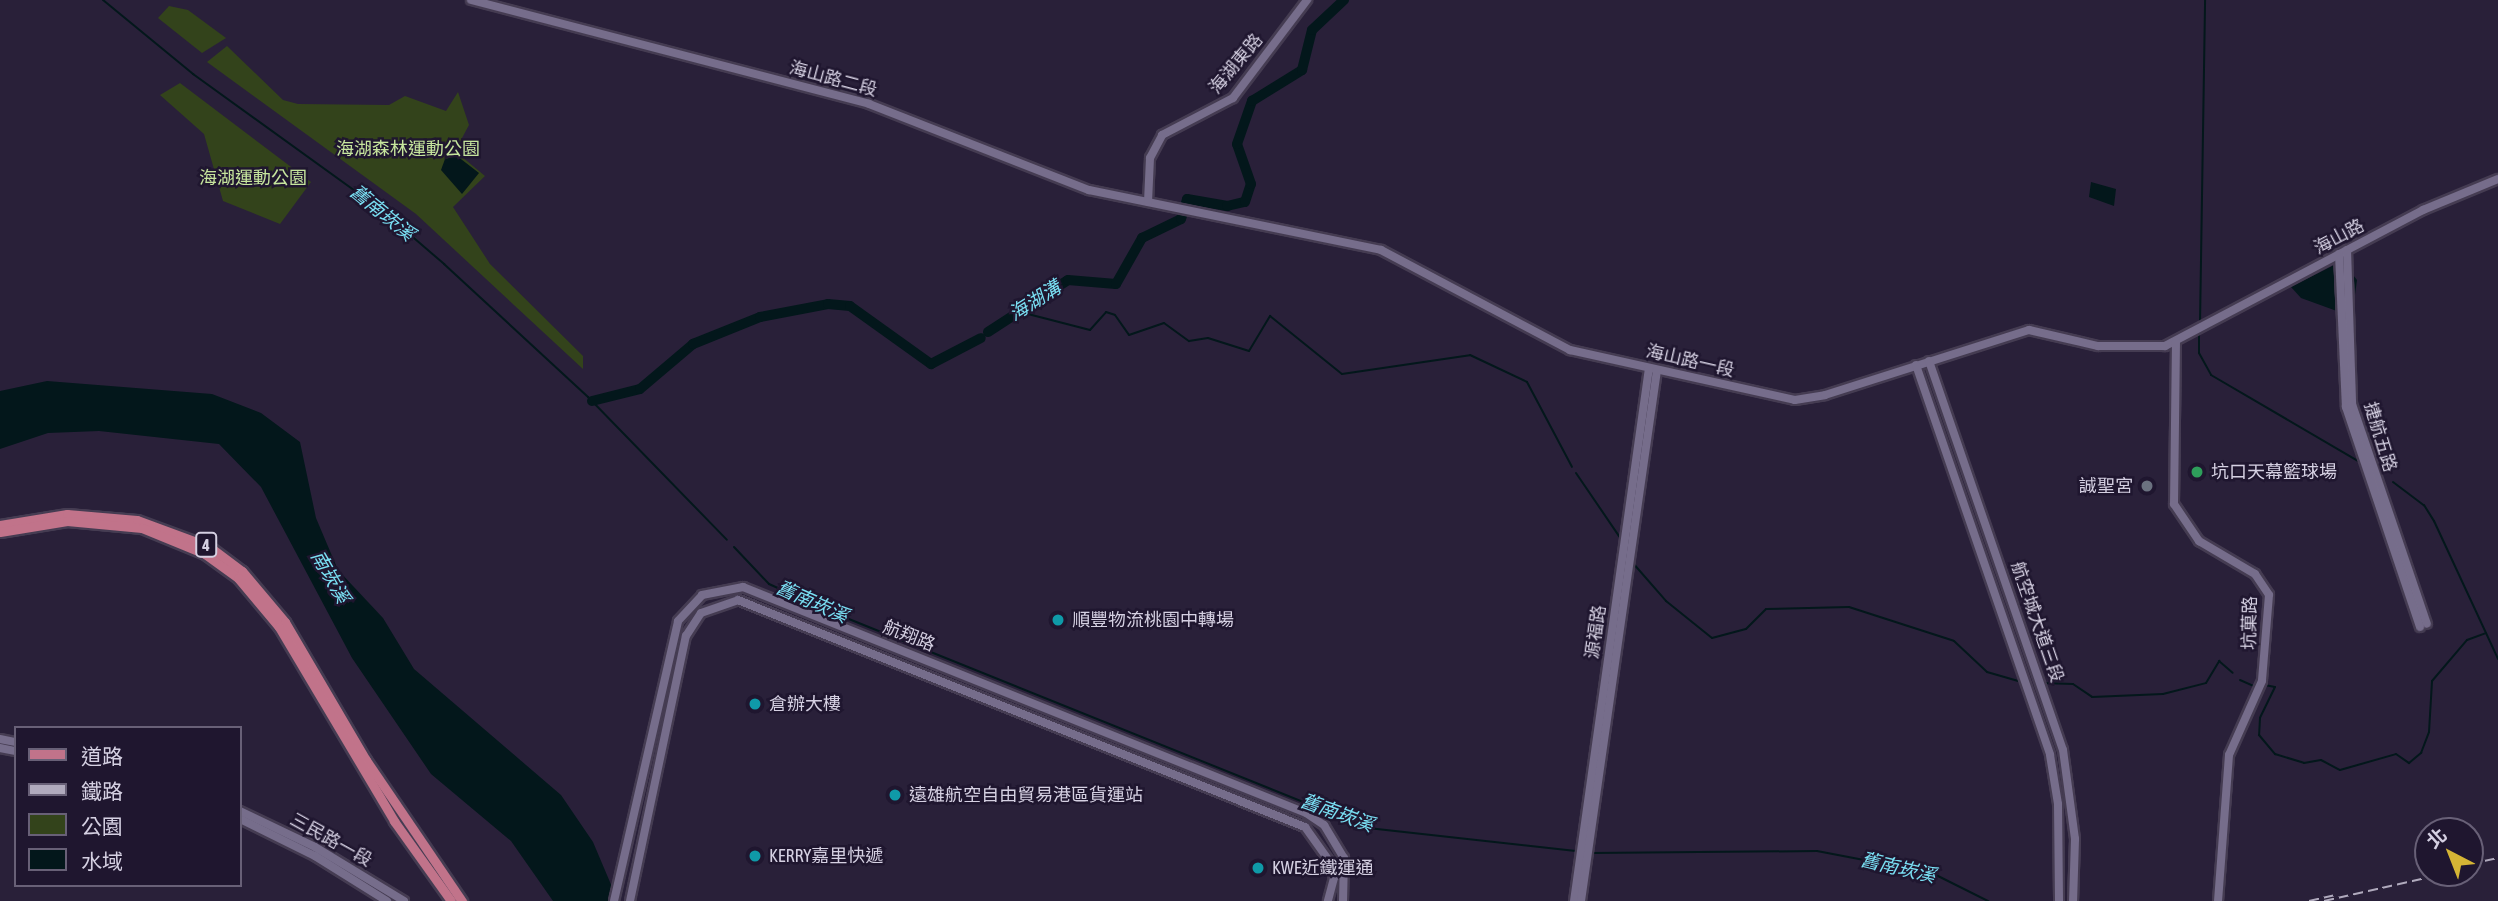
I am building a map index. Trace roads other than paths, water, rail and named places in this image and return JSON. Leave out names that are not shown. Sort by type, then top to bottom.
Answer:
[{"type":"main road","name":"4","points":[[0,525],[67,514],[137,520],[210,547],[242,571],[285,622],[366,760],[462,901]]},
{"type":"main road","name":"4","points":[[0,532],[67,521],[142,528],[205,554],[238,578],[279,627],[394,821],[451,901]]},
{"type":"street","name":"海山路二段","points":[[471,0],[869,104],[1088,190],[1185,209]]},
{"type":"street","name":"海湖東路","points":[[1148,202],[1150,158],[1162,135],[1233,98],[1307,0]]},
{"type":"street","name":"海山路","points":[[2197,329],[2343,252],[2498,179]]},
{"type":"street","name":"海山路一段","points":[[1185,209],[1381,250],[1555,343],[1653,369],[1795,400],[2029,330],[2130,349],[2176,341],[2197,329]]},
{"type":"street","name":"捷航五路","points":[[2343,252],[2346,407],[2424,625]]},
{"type":"street","name":"坑菓路","points":[[2176,341],[2174,504],[2199,541],[2255,574],[2269,595],[2262,681],[2229,755],[2218,901]]},
{"type":"street","name":"航空城大道三段","points":[[1929,361],[2063,750],[2075,839],[2073,901]]},
{"type":"street","name":"航空城大道三段","points":[[1916,365],[2050,755],[2059,804],[2059,901]]},
{"type":"street","name":"源福路","points":[[1574,901],[1653,369]]},
{"type":"street","name":"源福路","points":[[1581,901],[1653,369]]},
{"type":"street","name":"航翔路","points":[[614,901],[678,621],[702,595],[743,587],[1306,813],[1324,825],[1344,858],[1343,901]]},
{"type":"street","name":"航翔路","points":[[630,901],[686,636],[701,613],[738,600],[1305,827],[1330,862],[1334,878],[1328,901]]},
{"type":"street","name":"三民路一段","points":[[242,812],[311,845],[404,901]]},
{"type":"street","name":"三民路一段","points":[[242,820],[315,856],[387,901]]},
{"type":"water","points":[[457,156],[479,173],[462,194],[441,170],[445,159]]},
{"type":"water","points":[[2091,182],[2116,189],[2114,206],[2089,197]]},
{"type":"water","points":[[2342,261],[2357,280],[2353,309],[2345,314],[2301,298],[2291,287]]},
{"type":"water","name":"南崁溪","points":[[47,381],[212,394],[261,413],[300,442],[316,518],[338,570],[383,618],[414,669],[561,795],[593,842],[618,901],[553,901],[511,841],[431,774],[352,658],[261,487],[219,444],[99,431],[48,433],[0,449],[0,391]]},
{"type":"waterway","name":"舊南崁溪","points":[[103,0],[193,74],[379,208],[444,264],[588,397],[727,540]]},
{"type":"waterway","name":"海湖溝","points":[[988,332],[1068,280],[1116,284],[1142,238],[1181,219],[1187,199],[1227,206],[1245,202],[1251,184],[1237,144],[1252,101],[1302,70],[1312,30],[1344,0]]},
{"type":"waterway","points":[[2200,324],[2205,0]]},
{"type":"waterway","name":"海湖溝","points":[[592,401],[640,389],[693,344],[760,317],[828,304],[850,306],[931,364],[981,338]]},
{"type":"waterway","name":"海湖溝","points":[[1015,310],[1025,313]]},
{"type":"waterway","points":[[1028,314],[1090,330],[1106,312],[1115,315],[1129,335],[1164,323],[1189,341],[1208,338],[1249,351],[1270,316],[1342,374],[1470,355],[1527,382],[1572,467]]},
{"type":"waterway","points":[[2199,333],[2199,353],[2211,375],[2358,461]]},
{"type":"waterway","points":[[1576,473],[1621,539]]},
{"type":"waterway","points":[[2393,482],[2424,505],[2434,521],[2498,659]]},
{"type":"waterway","name":"舊南崁溪","points":[[734,547],[769,584],[824,609],[1368,828],[1576,851]]},
{"type":"waterway","points":[[1632,562],[1666,601],[1712,638],[1746,629],[1766,609],[1849,607],[1954,641],[1987,672],[2023,682]]},
{"type":"waterway","points":[[2265,685],[2275,687],[2260,718],[2259,735],[2275,754],[2304,763],[2321,760],[2340,770],[2396,754],[2409,763],[2421,753],[2429,732],[2432,681],[2467,640],[2486,633]]},
{"type":"waterway","points":[[2042,683],[2073,684],[2092,697],[2163,694],[2206,683],[2219,661],[2233,673]]},
{"type":"waterway","points":[[2240,680],[2256,687]]},
{"type":"waterway","name":"舊南崁溪","points":[[1592,853],[1817,851],[1932,873],[1988,901]]},
{"type":"railway","points":[[2484,861],[2498,858]]},
{"type":"railway","points":[[2324,901],[2414,881]]},
{"type":"railway","points":[[2309,901],[2334,895]]},
{"type":"place","name":"坑口天幕籃球場","points":[[2197,472]]},
{"type":"place","name":"誠聖宮","points":[[2147,486]]},
{"type":"place","name":"順豐物流桃園中轉場","points":[[1058,620]]},
{"type":"place","name":"倉辦大樓","points":[[755,704]]},
{"type":"place","name":"遠雄航空自由貿易港區貨運站","points":[[895,795]]},
{"type":"place","name":"KERRY嘉里快遞","points":[[755,856]]},
{"type":"place","name":"KWE近鐵運通","points":[[1258,868]]},
{"type":"park label","name":"海湖森林運動公園","points":[[408,149]]},
{"type":"park label","name":"海湖運動公園","points":[[253,178]]}]
